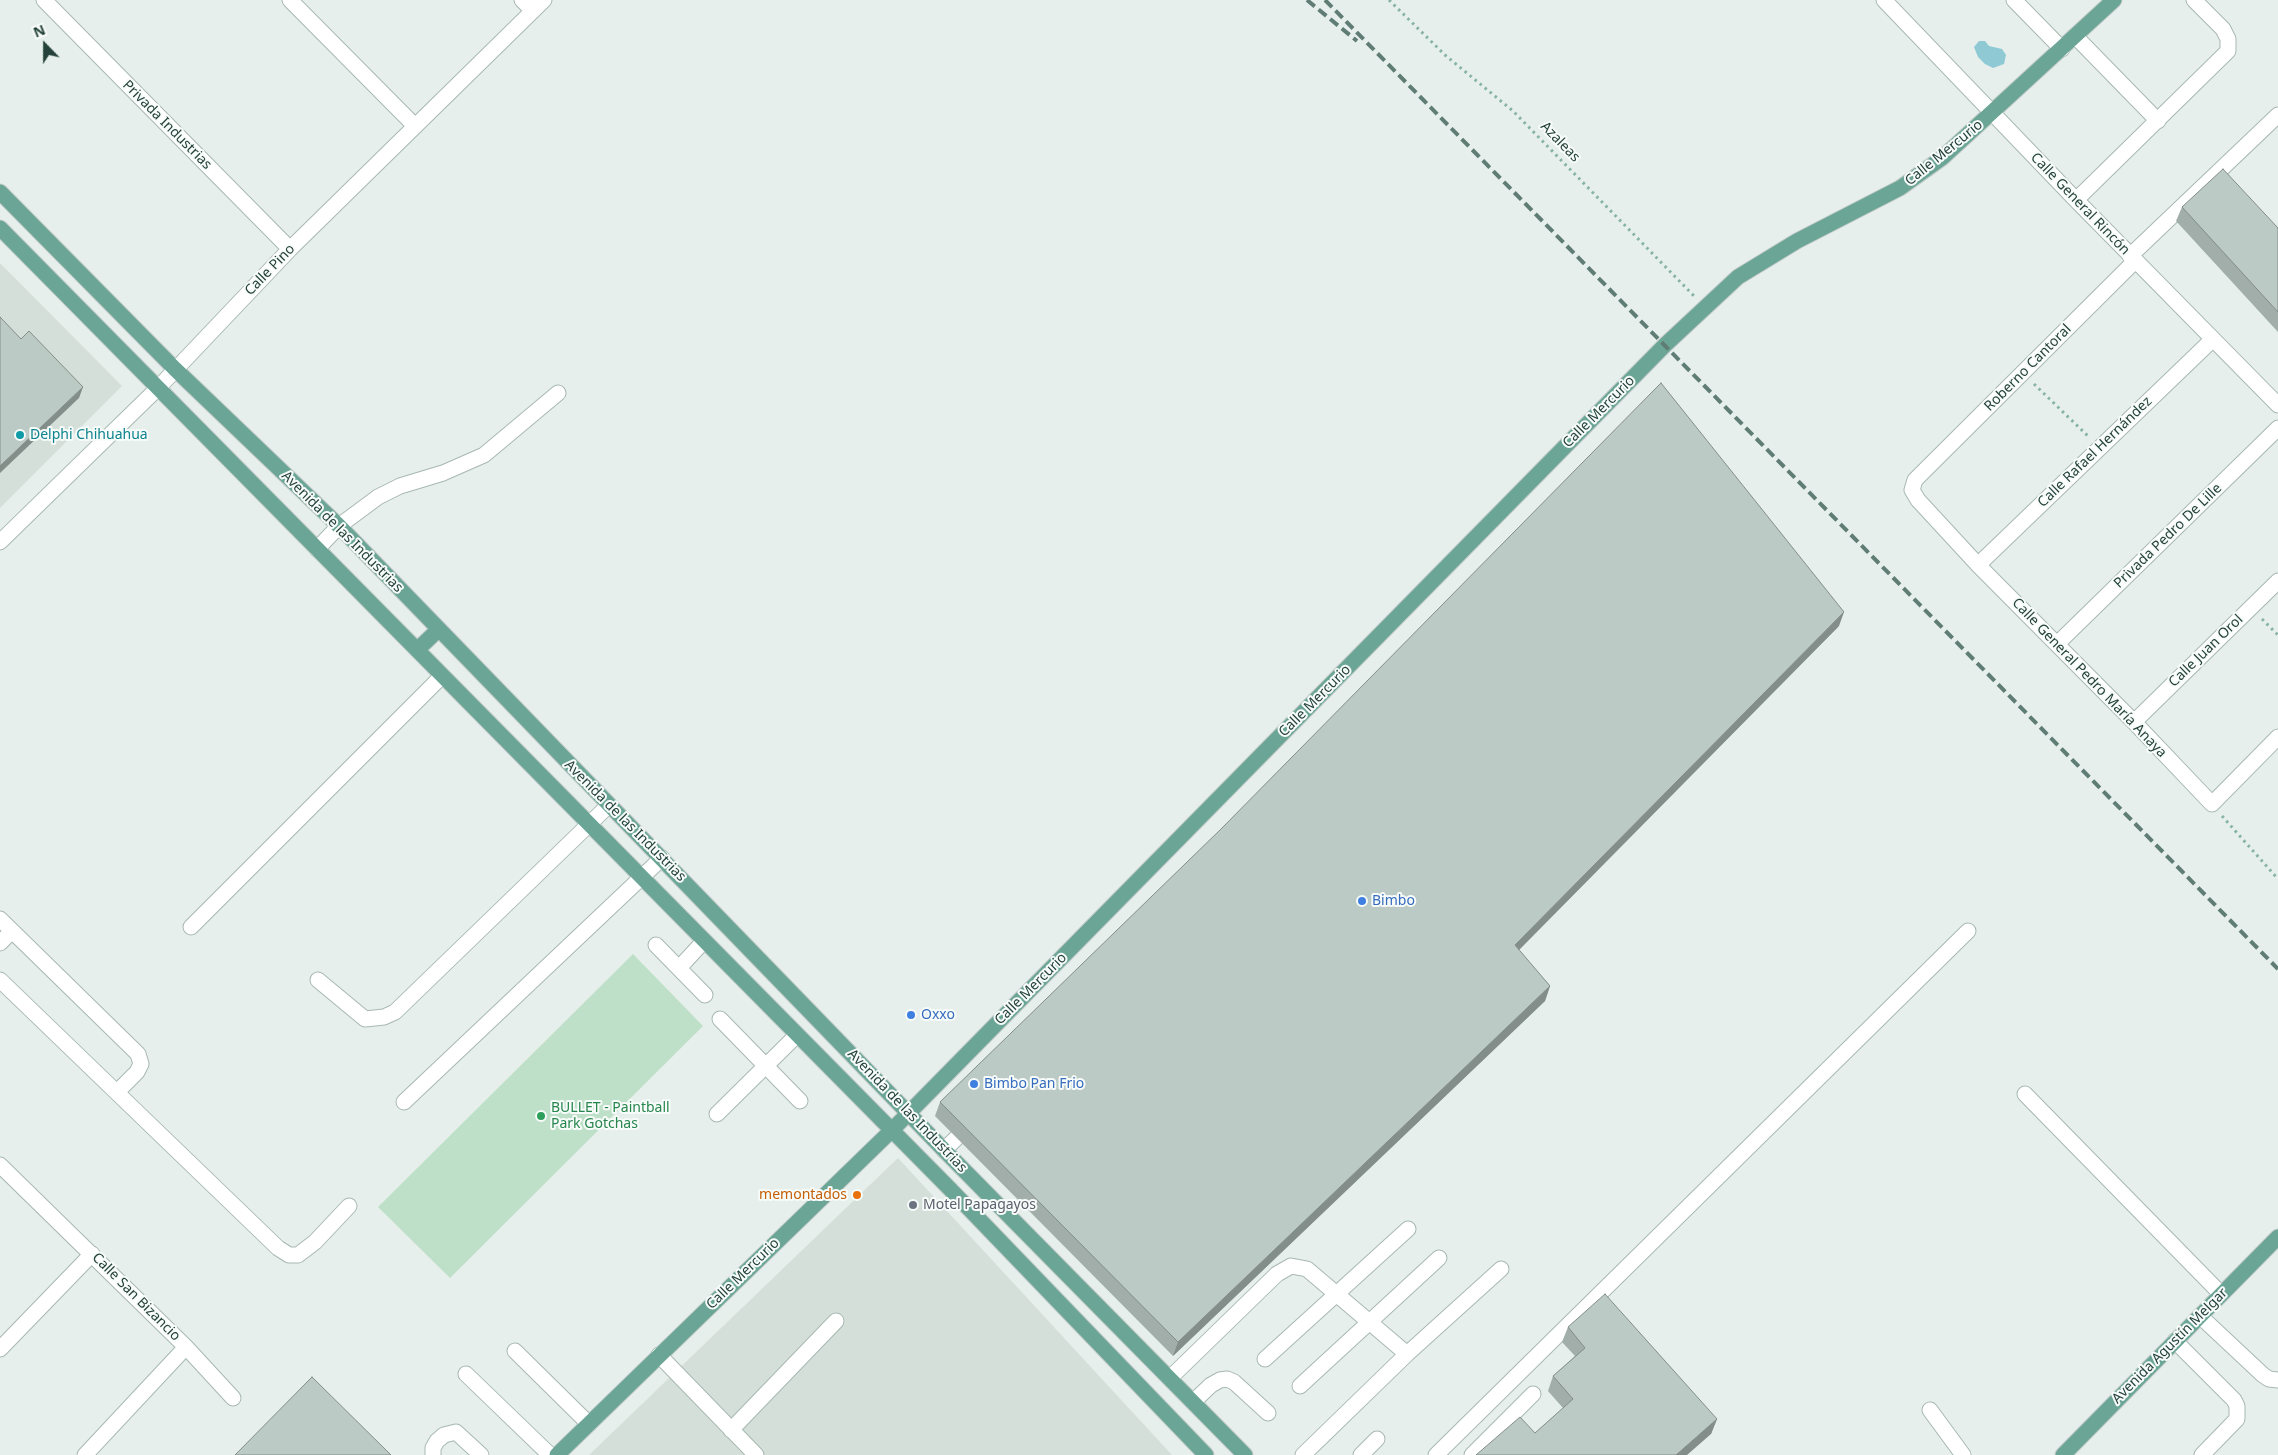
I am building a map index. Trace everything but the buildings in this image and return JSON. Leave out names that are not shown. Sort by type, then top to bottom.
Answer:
[{"type":"main road","name":"Calle Mercurio","points":[[557,1454],[891,1132],[1651,360],[1738,278],[1770,256],[1875,202],[1920,174],[1958,144],[2114,0]]},
{"type":"main road","name":"Avenida de las Industrias","points":[[0,192],[175,369],[339,526],[944,1150],[1246,1455]]},
{"type":"main road","name":"Avenida de las Industrias","points":[[0,228],[642,877],[891,1132],[950,1189],[1206,1455]]},
{"type":"main road","points":[[417,650],[438,630]]},
{"type":"main road","points":[[950,1189],[966,1172]]},
{"type":"main road","name":"Avenida Agustín Melgar","points":[[2063,1455],[2278,1237]]},
{"type":"street","name":"Privada Industrias","points":[[44,0],[290,249]]},
{"type":"street","points":[[290,0],[414,125]]},
{"type":"street","points":[[522,0],[533,11]]},
{"type":"street","name":"Calle Pino","points":[[0,542],[158,388],[290,249],[414,125],[544,0]]},
{"type":"street","name":"Calle General Rincón","points":[[1884,0],[2212,340],[2278,405]]},
{"type":"street","points":[[2014,0],[2062,49]]},
{"type":"street","points":[[2076,200],[2228,51],[2228,39],[2223,29],[2194,0]]},
{"type":"street","points":[[2075,36],[2158,121]]},
{"type":"street","name":"Roberno Cantoral","points":[[1920,475],[2133,258],[2278,115]]},
{"type":"street","name":"Calle Rafael Hernández","points":[[1978,565],[2212,340]]},
{"type":"street","points":[[317,549],[339,526],[378,497],[400,486],[443,473],[484,455],[558,393]]},
{"type":"street","name":"Privada Pedro De Lille","points":[[2057,644],[2278,428]]},
{"type":"street","name":"Calle General Pedro María Anaya","points":[[1920,475],[1913,486],[1913,494],[1978,565],[2134,722],[2212,804]]},
{"type":"street","name":"Calle Juan Orol","points":[[2134,722],[2278,581]]},
{"type":"street","points":[[191,927],[442,676]]},
{"type":"street","points":[[2212,804],[2278,737]]},
{"type":"street","points":[[318,980],[365,1019],[384,1018],[395,1012],[609,805]]},
{"type":"street","points":[[404,1102],[662,858]]},
{"type":"street","points":[[0,919],[138,1054],[141,1064],[137,1072],[117,1092]]},
{"type":"street","points":[[0,943],[12,931]]},
{"type":"street","points":[[1436,1455],[1968,931]]},
{"type":"street","points":[[679,968],[704,940]]},
{"type":"street","points":[[656,945],[705,995]]},
{"type":"street","points":[[0,980],[278,1248],[289,1255],[298,1255],[315,1242],[349,1206]]},
{"type":"street","points":[[720,1019],[800,1100]]},
{"type":"street","points":[[718,1114],[797,1035]]},
{"type":"street","points":[[2026,1094],[2221,1294]]},
{"type":"street","points":[[944,1150],[979,1116]]},
{"type":"street","name":"Calle San Bizancio","points":[[0,1165],[186,1347],[94,1452]]},
{"type":"street","points":[[1265,1359],[1408,1229]]},
{"type":"street","points":[[0,1349],[92,1254]]},
{"type":"street","points":[[1300,1386],[1368,1321],[1439,1258]]},
{"type":"street","points":[[1170,1378],[1284,1268],[1291,1266],[1304,1267],[1407,1354]]},
{"type":"street","points":[[1303,1455],[1407,1354],[1501,1269]]},
{"type":"street","points":[[2200,1316],[2263,1375],[2278,1380]]},
{"type":"street","points":[[731,1430],[836,1321]]},
{"type":"street","points":[[2175,1341],[2238,1406],[2237,1418],[2202,1455]]},
{"type":"street","points":[[186,1347],[233,1398]]},
{"type":"street","points":[[515,1351],[589,1424]]},
{"type":"street","points":[[659,1355],[756,1455]]},
{"type":"street","points":[[466,1374],[557,1454]]},
{"type":"street","points":[[1193,1402],[1211,1385],[1220,1380],[1228,1379],[1234,1382],[1268,1413]]},
{"type":"street","points":[[1472,1455],[1533,1394]]},
{"type":"street","points":[[1930,1410],[1963,1455]]},
{"type":"street","points":[[433,1455],[433,1448],[437,1441],[444,1435],[456,1432],[482,1455]]},
{"type":"street","points":[[1361,1455],[1377,1439]]},
{"type":"path","name":"Azaleas","points":[[1389,0],[1446,55],[1514,111],[1706,308]]},
{"type":"path","points":[[2022,373],[2100,448]]},
{"type":"path","points":[[2251,608],[2278,636]]},
{"type":"path","points":[[2212,804],[2278,879]]},
{"type":"shaded area","name":"Delphi Chihuahua","points":[[0,263],[122,386],[0,508]]},
{"type":"shaded area","points":[[898,1158],[1172,1455],[589,1455]]},
{"type":"green space","name":"BULLET - Paintball Park Gotchas","points":[[633,954],[703,1026],[450,1278],[378,1207]]},
{"type":"water","points":[[1979,41],[1985,41],[1989,46],[2002,49],[2006,55],[2004,64],[1993,68],[1985,64],[1978,57],[1974,47]]},
{"type":"railway","points":[[1307,0],[1357,41]]},
{"type":"railway","points":[[1325,0],[2278,969]]},
{"type":"place","name":"Delphi Chihuahua","points":[[20,435]]},
{"type":"place","name":"Bimbo","points":[[1362,901]]},
{"type":"place","name":"Oxxo","points":[[911,1015]]},
{"type":"place","name":"Bimbo Pan Frio","points":[[974,1084]]},
{"type":"place","name":"BULLET - Paintball Park Gotchas","points":[[541,1116]]},
{"type":"place","name":"memontados","points":[[857,1195]]},
{"type":"place","name":"Motel Papagayos","points":[[913,1205]]}]
